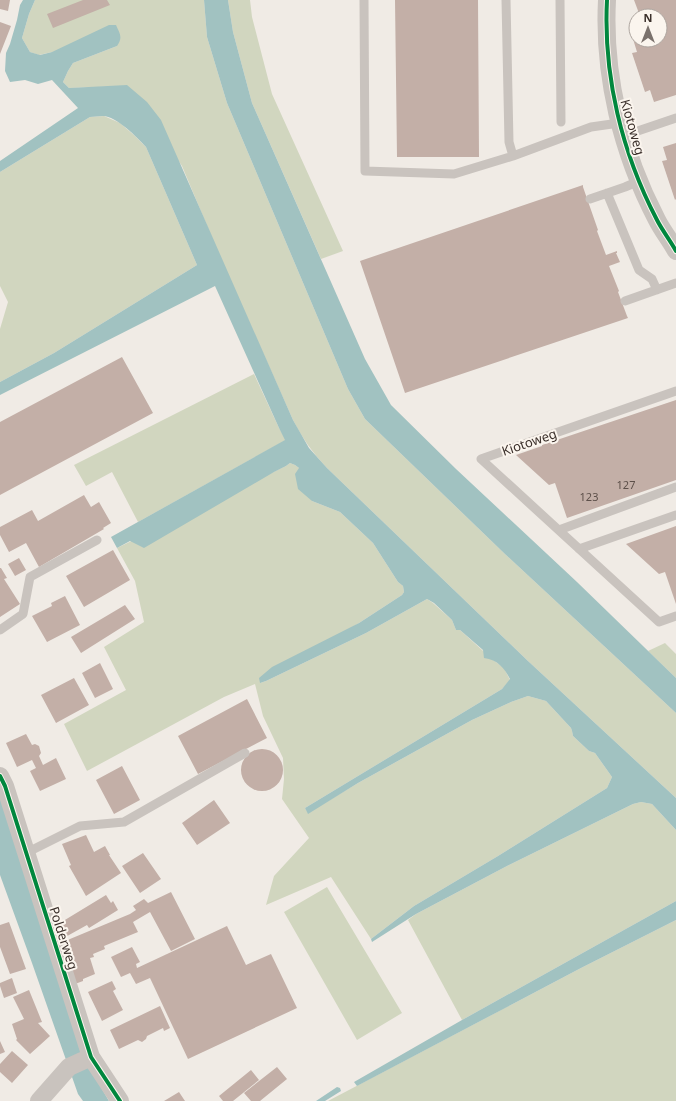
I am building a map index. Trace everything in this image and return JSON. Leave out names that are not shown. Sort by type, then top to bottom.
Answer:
[{"type":"street","name":"Kiotoweg","points":[[608,0],[606,22],[609,74],[621,130],[639,180],[657,220],[676,251]]},
{"type":"street","name":"Polderweg","points":[[0,776],[5,786],[26,853],[82,1061],[120,1101]]},
{"type":"street","points":[[39,1101],[82,1061]]},
{"type":"lane","points":[[364,0],[365,171],[454,174],[513,156],[591,127],[621,130]]},
{"type":"lane","points":[[506,0],[509,142],[513,156]]},
{"type":"lane","points":[[560,0],[561,122]]},
{"type":"lane","name":"Kiotoweg","points":[[621,130],[676,118]]},
{"type":"lane","points":[[590,199],[625,187],[639,180]]},
{"type":"lane","points":[[607,193],[639,270],[652,279],[657,290]]},
{"type":"lane","points":[[625,300],[676,283]]},
{"type":"lane","name":"Kiotoweg","points":[[676,391],[481,459],[658,622],[676,616]]},
{"type":"lane","points":[[559,530],[676,487]]},
{"type":"lane","points":[[579,549],[676,515]]},
{"type":"lane","points":[[0,630],[23,614],[30,578],[97,540]]},
{"type":"lane","points":[[26,853],[80,826],[124,822],[245,753]]},
{"type":"green space","points":[[35,0],[204,0],[207,37],[227,103],[348,389],[365,419],[506,555],[676,713],[676,798],[528,661],[327,468],[317,456],[304,439],[293,420],[221,259],[182,166],[127,86],[69,88],[63,82],[73,63],[117,46],[52,52],[39,55],[30,52],[22,38]]},
{"type":"green space","points":[[228,0],[250,0],[252,17],[272,94],[343,251],[321,259],[252,103],[233,32]]},
{"type":"green space","points":[[104,116],[120,123],[146,147],[197,265],[54,353],[0,382],[0,329],[8,302],[0,286],[0,172],[90,117]]},
{"type":"green space","points":[[254,374],[286,440],[138,522],[112,472],[86,486],[74,465]]},
{"type":"green space","points":[[290,463],[299,468],[312,501],[340,512],[373,543],[398,582],[403,586],[404,592],[402,595],[359,623],[260,683],[366,633],[427,599],[452,620],[456,630],[460,630],[504,668],[510,680],[502,689],[305,808],[308,813],[358,783],[472,720],[528,696],[546,701],[571,728],[573,736],[589,751],[595,753],[612,777],[607,788],[414,906],[371,939],[331,877],[266,905],[274,876],[309,838],[282,799],[284,779],[283,758],[263,716],[255,684],[224,697],[87,771],[64,724],[126,690],[104,647],[144,622],[135,581],[117,548]]},
{"type":"green space","points":[[665,643],[676,654],[676,678],[648,651]]},
{"type":"green space","points":[[641,802],[652,804],[676,830],[676,901],[462,1020],[408,920],[416,914],[507,866],[633,804]]},
{"type":"green space","points":[[327,887],[402,1013],[357,1040],[284,912]]},
{"type":"green space","points":[[676,920],[676,1101],[328,1101],[581,968]]},
{"type":"water","points":[[23,0],[35,0],[22,38],[30,52],[40,55],[52,52],[109,25],[116,25],[120,33],[119,43],[117,46],[73,63],[63,82],[69,88],[127,85],[147,102],[161,120],[293,420],[309,448],[327,468],[528,661],[676,798],[676,830],[652,804],[641,802],[633,804],[507,866],[416,914],[372,942],[371,939],[414,906],[607,788],[612,777],[595,753],[589,751],[573,736],[571,728],[546,701],[528,696],[472,720],[358,783],[308,814],[305,808],[502,689],[510,679],[500,665],[484,658],[483,650],[460,630],[456,630],[452,620],[434,603],[427,599],[366,633],[260,683],[259,678],[272,667],[359,623],[402,595],[404,592],[403,586],[398,582],[373,543],[340,512],[312,501],[298,489],[295,474],[299,468],[290,463],[144,548],[130,541],[117,548],[111,537],[285,440],[215,286],[0,395],[0,382],[54,353],[197,265],[146,147],[114,119],[103,116],[90,117],[0,172],[0,161],[78,108],[52,80],[38,84],[25,80],[10,82],[5,71],[6,53],[17,20],[20,5]]},
{"type":"water","points":[[204,0],[228,0],[233,32],[252,103],[365,359],[391,405],[456,469],[577,582],[676,678],[676,713],[506,555],[365,419],[348,389],[227,103],[207,37]]},
{"type":"water","points":[[0,790],[85,1060],[109,1101],[83,1101],[78,1094],[0,875]]},
{"type":"water","points":[[676,901],[676,920],[581,968],[357,1086],[354,1082],[462,1020]]},
{"type":"water","points":[[337,1087],[340,1088],[341,1091],[325,1101],[316,1101]]},
{"type":"building","points":[[0,0],[10,0],[8,11],[0,9]]},
{"type":"building","points":[[83,0],[107,0],[110,5],[53,28],[47,14]]},
{"type":"building","points":[[395,0],[478,0],[479,157],[397,157]]},
{"type":"building","points":[[634,0],[676,0],[676,95],[654,102],[650,90],[645,92],[632,53],[637,52],[636,48],[668,48],[668,8],[637,8]]},
{"type":"building","points":[[0,22],[11,26],[0,54]]},
{"type":"building","points":[[676,143],[675,200],[662,161],[667,160],[663,147]]},
{"type":"building","points":[[583,185],[606,255],[617,251],[616,253],[620,262],[609,266],[628,318],[405,393],[360,261]]},
{"type":"building","points":[[122,357],[153,413],[0,495],[0,422]]},
{"type":"building","points":[[676,400],[676,480],[567,518],[555,483],[549,485],[516,455],[542,445]]},
{"type":"building","points":[[84,495],[91,507],[99,502],[111,523],[103,528],[104,529],[39,567],[26,543],[9,552],[0,535],[0,527],[32,510],[38,521]]},
{"type":"building","points":[[676,526],[676,604],[665,572],[659,574],[626,544]]},
{"type":"building","points":[[113,550],[130,580],[84,607],[66,576]]},
{"type":"building","points":[[19,558],[26,570],[15,576],[8,564]]},
{"type":"building","points":[[0,568],[7,578],[4,579],[20,604],[0,617]]},
{"type":"building","points":[[65,596],[80,625],[47,642],[32,616],[52,606],[51,603]]},
{"type":"building","points":[[125,605],[135,619],[81,653],[71,637]]},
{"type":"building","points":[[100,663],[113,689],[95,698],[82,673]]},
{"type":"building","points":[[74,678],[89,705],[56,723],[41,695]]},
{"type":"building","points":[[247,699],[267,738],[198,774],[178,736]]},
{"type":"building","points":[[26,734],[32,745],[35,744],[39,746],[41,753],[39,756],[43,765],[56,758],[66,779],[40,791],[30,771],[36,768],[32,760],[17,767],[6,743]]},
{"type":"building","points":[[262,749],[277,755],[283,770],[277,785],[262,791],[247,785],[241,770],[247,755]]},
{"type":"building","points":[[122,766],[140,800],[114,814],[96,780]]},
{"type":"building","points":[[214,800],[230,823],[197,845],[182,823]]},
{"type":"building","points":[[86,835],[94,852],[105,846],[121,873],[86,896],[69,866],[71,865],[62,844]]},
{"type":"building","points":[[143,853],[161,879],[140,893],[122,866]]},
{"type":"building","points":[[171,892],[195,939],[171,951],[150,912],[133,922],[138,932],[104,946],[105,949],[93,954],[94,957],[90,958],[95,974],[75,984],[58,944],[130,914],[136,910],[133,906],[144,899],[148,903]]},
{"type":"building","points":[[106,895],[111,903],[113,901],[118,910],[89,928],[87,925],[60,940],[55,926]]},
{"type":"building","points":[[9,922],[26,969],[10,974],[0,947],[0,925]]},
{"type":"building","points":[[227,926],[246,965],[271,954],[297,1008],[188,1059],[150,978],[136,984],[130,973],[121,977],[111,957],[132,947],[140,962],[136,964],[137,968]]},
{"type":"building","points":[[12,978],[17,993],[4,998],[0,983]]},
{"type":"building","points":[[112,981],[116,989],[113,991],[123,1010],[102,1021],[88,992]]},
{"type":"building","points":[[29,990],[42,1022],[38,1023],[50,1036],[30,1054],[16,1040],[17,1039],[12,1024],[24,1019],[13,997]]},
{"type":"building","points":[[160,1006],[170,1028],[164,1031],[163,1028],[147,1036],[142,1042],[138,1040],[119,1049],[110,1030]]},
{"type":"building","points":[[0,1041],[5,1052],[0,1054]]},
{"type":"building","points":[[12,1051],[28,1065],[12,1083],[0,1072],[0,1064]]},
{"type":"building","points":[[277,1067],[287,1079],[260,1101],[251,1101],[244,1093]]},
{"type":"building","points":[[251,1070],[259,1080],[233,1101],[223,1101],[219,1096]]},
{"type":"building","points":[[179,1092],[185,1101],[164,1101]]},
{"type":"cycle path","points":[[607,0],[608,57],[617,113],[634,168],[645,194],[659,224],[676,251]]},
{"type":"cycle path","points":[[0,776],[5,786],[91,1057],[120,1101]]}]
